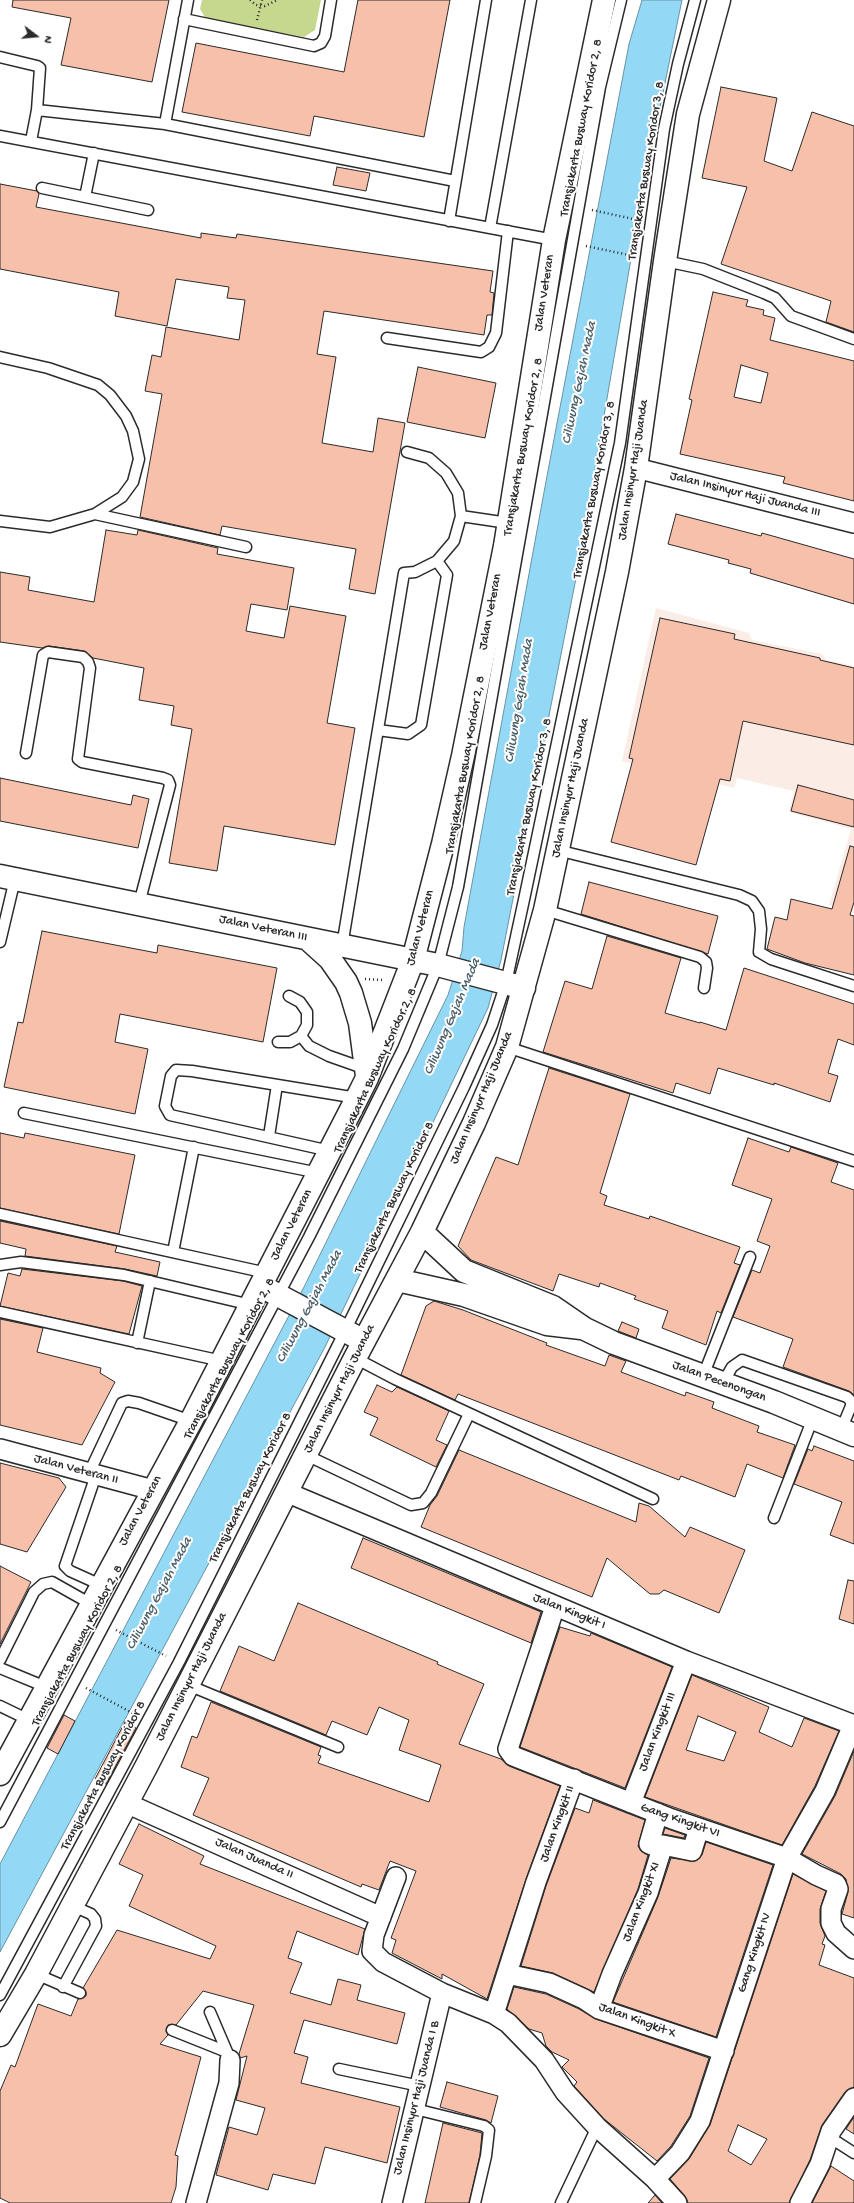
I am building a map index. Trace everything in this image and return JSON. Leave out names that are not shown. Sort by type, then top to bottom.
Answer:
[{"type":"main road","name":"Jalan Veteran","points":[[0,1774],[191,1421],[251,1305],[275,1289],[319,1173],[357,1098],[413,960],[461,763],[508,523],[554,240],[604,0]]},
{"type":"main road","name":"Jalan Insinyur Haji Juanda","points":[[0,2035],[36,1974],[73,1906],[360,1349],[422,1232],[474,1123],[507,1047],[510,984],[545,910],[617,572],[636,468],[665,261],[688,114],[719,0]]},
{"type":"main road","name":"Jalan Veteran III","points":[[8,878],[442,966],[510,984]]},
{"type":"main road","points":[[306,938],[330,959],[348,987],[360,1023],[367,1073]]},
{"type":"main road","name":"Jalan Pecenongan","points":[[422,1232],[464,1271],[553,1307],[585,1329],[614,1343],[848,1432]]},
{"type":"main road","name":"Jalan Pecenongan","points":[[397,1280],[464,1295],[547,1324],[585,1329]]},
{"type":"main road","points":[[275,1289],[342,1329],[360,1349]]},
{"type":"street","name":"Jalan Insinyur Haji Juanda III","points":[[636,468],[854,523]]},
{"type":"street","name":"Jalan Veteran II","points":[[0,1449],[153,1490]]},
{"type":"street","name":"Jalan Kingkit I","points":[[286,1492],[686,1661],[854,1725]]},
{"type":"street","name":"Jalan Kingkit II","points":[[494,2014],[536,1882],[574,1779],[514,1756],[508,1749],[555,1606]]},
{"type":"street","name":"Jalan Kingkit III","points":[[631,1803],[686,1661]]},
{"type":"street","name":"Gang Kingkit IV","points":[[655,2179],[680,2152],[700,2120],[787,1858],[825,1791],[854,1725]]},
{"type":"street","name":"Gang Kingkit VI","points":[[574,1779],[631,1803],[787,1858],[816,1875],[836,1884],[838,1888],[831,1909],[831,1923],[836,1932],[854,1949]]},
{"type":"street","name":"Jalan Juanda II","points":[[126,1803],[381,1917]]},
{"type":"street","points":[[658,1813],[649,1844],[662,1849]]},
{"type":"street","name":"Jalan Kingkit XI","points":[[600,2009],[612,1974],[648,1893],[664,1844],[693,1851],[699,1828]]},
{"type":"street","points":[[396,1877],[374,1935],[372,1951],[383,1962],[442,1993],[494,2014],[525,2039],[544,2060],[565,2092],[597,2126],[655,2179],[677,2203]]},
{"type":"street","name":"Jalan Kingkit X","points":[[507,1974],[549,1983],[584,1999],[600,2009],[724,2051]]},
{"type":"street","name":"Jalan Insinyur Haji Juanda I B","points":[[392,2203],[442,1993]]},
{"type":"street","points":[[196,2203],[229,2083],[229,2056]]},
{"type":"street","points":[[800,2203],[820,2164],[831,2131],[854,2098]]},
{"type":"lane","points":[[165,124],[188,0]]},
{"type":"lane","points":[[184,19],[314,46],[320,43],[325,36],[331,0]]},
{"type":"lane","points":[[449,221],[486,0]]},
{"type":"lane","points":[[490,228],[531,0]]},
{"type":"lane","name":"Transjakarta Busway Koridor 2, 8","points":[[0,1822],[275,1289],[403,1049],[442,966],[458,887],[600,87],[621,0]]},
{"type":"lane","name":"Transjakarta Busway Koridor 3, 8","points":[[510,984],[620,443],[664,129],[678,64],[695,0]]},
{"type":"lane","points":[[0,57],[40,68],[37,110],[31,141]]},
{"type":"lane","points":[[37,110],[165,124],[455,181]]},
{"type":"lane","points":[[0,136],[554,240]]},
{"type":"lane","points":[[85,197],[94,153]]},
{"type":"lane","points":[[42,188],[148,210]]},
{"type":"lane","points":[[387,338],[481,352],[489,347],[496,333],[508,231]]},
{"type":"lane","points":[[665,261],[703,269],[764,293],[775,298],[791,316],[854,340]]},
{"type":"lane","points":[[0,357],[48,368],[98,385],[110,395],[126,416],[138,446],[139,459],[133,482],[122,497],[95,514],[50,527],[0,521]]},
{"type":"lane","points":[[342,946],[404,573],[414,572],[438,561],[454,541],[461,516],[458,493],[446,473],[429,458],[407,452]]},
{"type":"lane","points":[[95,514],[246,547]]},
{"type":"lane","points":[[461,516],[508,523]]},
{"type":"lane","points":[[378,730],[408,734],[421,725],[446,575],[438,561]]},
{"type":"lane","points":[[26,753],[43,655],[48,652],[83,657],[88,662],[90,668],[78,759],[82,762],[163,778],[168,780],[170,786],[139,904]]},
{"type":"lane","points":[[557,850],[738,895],[752,901],[759,911],[761,929],[759,952],[771,959],[854,986]]},
{"type":"lane","points":[[0,942],[8,878]]},
{"type":"lane","points":[[545,910],[700,957],[706,962],[707,968],[704,988]]},
{"type":"lane","name":"Transjakarta Busway Koridor 8","points":[[0,1995],[136,1744],[488,1036],[510,984]]},
{"type":"lane","points":[[278,1042],[290,1042],[301,1036],[307,1025],[307,1012],[300,1002],[289,996]]},
{"type":"lane","points":[[301,1036],[309,1046],[367,1073]]},
{"type":"lane","points":[[507,1047],[854,1161]]},
{"type":"lane","points":[[330,1151],[269,1136],[170,1115],[165,1106],[166,1093],[171,1076],[176,1070],[192,1071],[357,1098]]},
{"type":"lane","points":[[269,1136],[277,1085]]},
{"type":"lane","points":[[24,1113],[319,1173]]},
{"type":"lane","points":[[173,1252],[194,1147]]},
{"type":"lane","points":[[0,1214],[173,1252],[275,1289]]},
{"type":"lane","points":[[713,1380],[750,1257]]},
{"type":"lane","points":[[0,1265],[21,1262],[124,1275],[251,1305]]},
{"type":"lane","points":[[137,1343],[150,1281]]},
{"type":"lane","points":[[0,1312],[222,1361]]},
{"type":"lane","points":[[360,1349],[395,1379],[653,1499]]},
{"type":"lane","points":[[713,1380],[742,1360],[847,1397],[851,1401],[852,1410],[848,1432]]},
{"type":"lane","points":[[102,1585],[70,1571],[65,1566],[93,1474],[122,1403],[128,1401],[139,1403],[191,1421]]},
{"type":"lane","points":[[306,1455],[411,1505],[422,1503],[431,1493],[469,1414]]},
{"type":"lane","points":[[774,1518],[813,1418]]},
{"type":"lane","points":[[0,1660],[34,1592],[43,1584],[52,1582],[91,1604]]},
{"type":"lane","points":[[0,1668],[46,1687]]},
{"type":"lane","points":[[188,1685],[338,1747]]},
{"type":"lane","points":[[0,1706],[29,1720]]},
{"type":"lane","points":[[63,1987],[96,1926],[95,1919],[91,1914],[73,1906]]},
{"type":"lane","points":[[36,1974],[63,1987],[80,1993]]},
{"type":"lane","points":[[210,2012],[229,2056]]},
{"type":"lane","points":[[172,2030],[229,2056]]},
{"type":"lane","points":[[339,2069],[420,2086]]},
{"type":"lane","points":[[415,2109],[484,2126],[489,2130],[486,2156],[475,2203]]},
{"type":"lane","points":[[561,2203],[597,2126]]},
{"type":"lane","points":[[837,2142],[854,2152]]},
{"type":"path","points":[[250,0],[261,6],[269,5],[277,0]]},
{"type":"path","points":[[254,34],[262,0]]},
{"type":"path","points":[[589,210],[643,221]]},
{"type":"path","points":[[581,245],[635,256]]},
{"type":"path","points":[[348,987],[364,979],[378,979],[404,985]]},
{"type":"path","points":[[114,1629],[165,1655]]},
{"type":"path","points":[[83,1687],[134,1714]]},
{"type":"shaded area","points":[[656,608],[749,633],[752,640],[822,654],[826,660],[854,666],[854,912],[829,905],[851,829],[789,812],[794,791],[737,778],[734,788],[622,761]]},
{"type":"green space","points":[[202,0],[321,0],[315,30],[304,37],[206,19],[200,9]]},
{"type":"water","name":"Ciliwung Gajah Mada","points":[[642,0],[682,0],[642,195],[577,573],[501,960],[488,1008],[325,1347],[0,1952],[0,1864],[304,1287],[448,995],[462,951],[464,927],[547,476],[629,44]]},
{"type":"building","points":[[13,0],[169,0],[152,82],[61,65],[71,18],[12,7]]},
{"type":"building","points":[[358,0],[450,0],[424,137],[314,116],[310,136],[182,112],[196,43],[344,72]]},
{"type":"building","points":[[721,87],[777,98],[764,161],[792,171],[812,112],[854,126],[854,332],[826,322],[831,301],[721,264],[747,187],[702,178]]},
{"type":"building","points":[[337,167],[370,173],[366,191],[333,185]]},
{"type":"building","points":[[0,184],[37,191],[39,194],[36,207],[201,238],[201,233],[236,238],[237,234],[493,271],[490,292],[494,293],[492,315],[487,315],[484,335],[324,311],[317,354],[336,357],[322,443],[373,452],[378,418],[405,423],[375,594],[349,589],[356,549],[222,526],[220,535],[140,517],[162,394],[145,391],[152,355],[161,357],[166,327],[239,340],[245,300],[227,298],[229,287],[176,279],[167,326],[115,316],[119,292],[0,269]]},
{"type":"building","points":[[713,292],[748,300],[746,306],[764,310],[763,315],[775,318],[770,340],[854,361],[854,501],[783,483],[785,477],[680,454],[692,400],[689,399]],"holes":[[[741,365],[768,373],[761,403],[734,397]]]},
{"type":"building","points":[[418,367],[496,383],[485,438],[407,422]]},
{"type":"building","points":[[676,514],[761,536],[762,533],[854,559],[854,604],[750,573],[751,569],[728,563],[729,560],[668,544]]},
{"type":"building","points":[[106,530],[137,535],[138,530],[218,548],[217,554],[294,568],[287,610],[251,604],[246,631],[284,638],[290,606],[346,616],[327,723],[355,728],[335,845],[224,826],[217,871],[169,863],[192,729],[171,725],[174,706],[139,700],[144,668],[93,658],[84,651],[49,646],[42,648],[0,642],[0,572],[30,577],[28,590],[94,602]]},
{"type":"building","points":[[660,618],[735,634],[734,639],[820,658],[820,660],[854,668],[854,745],[743,721],[730,781],[720,779],[696,865],[611,842],[633,759],[629,758]]},
{"type":"building","points":[[0,778],[131,805],[133,795],[149,799],[138,848],[0,821]]},
{"type":"building","points":[[798,785],[854,800],[854,827],[791,811]]},
{"type":"building","points":[[850,846],[854,847],[854,902],[850,915],[854,916],[854,975],[805,963],[767,949],[775,917],[787,920],[791,899],[832,909]]},
{"type":"building","points":[[589,882],[718,916],[708,954],[581,914]]},
{"type":"building","points":[[42,931],[157,953],[158,945],[277,968],[263,1042],[120,1014],[115,1042],[148,1049],[135,1114],[4,1087],[18,1022],[23,1023]]},
{"type":"building","points":[[607,936],[681,958],[665,1013],[700,1023],[726,1030],[744,968],[854,1004],[854,1045],[838,1039],[828,1073],[838,1076],[830,1102],[774,1083],[774,1085],[718,1068],[710,1094],[676,1083],[673,1093],[543,1052],[565,981],[592,989]]},
{"type":"building","points":[[549,1068],[630,1094],[600,1193],[607,1196],[604,1205],[649,1219],[650,1216],[740,1247],[734,1263],[740,1265],[721,1313],[717,1311],[706,1345],[662,1328],[668,1311],[634,1299],[636,1296],[600,1283],[599,1287],[559,1274],[553,1291],[471,1260],[458,1246],[496,1157],[518,1165]]},
{"type":"building","points":[[0,1133],[24,1138],[25,1133],[135,1155],[119,1234],[0,1208]]},
{"type":"building","points":[[748,1138],[789,1152],[791,1147],[838,1163],[831,1182],[854,1190],[854,1395],[849,1391],[783,1367],[793,1339],[733,1317],[752,1270],[760,1273],[770,1246],[757,1241],[772,1199],[732,1185]]},
{"type":"building","points":[[0,1221],[117,1246],[115,1252],[160,1262],[157,1276],[125,1269],[25,1256],[26,1249],[0,1243]]},
{"type":"building","points":[[22,1269],[123,1281],[142,1286],[129,1334],[0,1306],[8,1273],[20,1276]]},
{"type":"building","points":[[434,1301],[463,1310],[547,1343],[546,1345],[605,1366],[609,1355],[626,1361],[621,1372],[685,1396],[686,1392],[714,1402],[712,1408],[759,1426],[757,1432],[795,1445],[783,1478],[747,1464],[735,1497],[681,1476],[679,1480],[458,1394],[455,1400],[401,1375],[426,1306]]},
{"type":"building","points":[[0,1319],[43,1328],[37,1352],[101,1368],[100,1373],[115,1382],[82,1445],[0,1425]]},
{"type":"building","points":[[622,1322],[639,1329],[636,1338],[618,1331]]},
{"type":"building","points":[[377,1385],[392,1392],[397,1387],[449,1411],[436,1440],[447,1445],[436,1467],[370,1435],[378,1418],[364,1412]]},
{"type":"building","points":[[814,1446],[854,1461],[854,1544],[830,1535],[842,1502],[794,1484],[808,1449],[812,1451]]},
{"type":"building","points":[[459,1450],[636,1522],[639,1503],[649,1506],[685,1537],[690,1527],[745,1550],[719,1613],[664,1590],[659,1594],[650,1594],[607,1558],[592,1597],[421,1527],[430,1505],[437,1496]]},
{"type":"building","points":[[0,1463],[59,1478],[66,1487],[27,1552],[0,1544]]},
{"type":"building","points":[[363,1538],[541,1612],[531,1643],[351,1568]]},
{"type":"building","points":[[0,1566],[31,1582],[0,1644]]},
{"type":"building","points":[[848,1580],[854,1581],[854,1624],[839,1619]]},
{"type":"building","points":[[298,1603],[438,1662],[437,1664],[484,1684],[459,1744],[501,1759],[509,1766],[560,1786],[526,1879],[487,1999],[442,1974],[442,1979],[392,1953],[396,1940],[391,1938],[416,1871],[390,1861],[379,1890],[362,1884],[361,1887],[193,1815],[209,1778],[181,1767],[192,1736],[197,1738],[211,1702],[321,1747],[318,1755],[321,1756],[318,1763],[429,1802],[441,1765],[399,1750],[409,1720],[379,1707],[367,1735],[332,1721],[326,1735],[220,1691],[239,1646],[274,1661]]},
{"type":"building","points":[[560,1627],[590,1636],[591,1633],[672,1667],[625,1788],[520,1747]]},
{"type":"building","points":[[692,1675],[769,1707],[759,1732],[792,1747],[804,1718],[839,1731],[815,1786],[782,1845],[645,1797]],"holes":[[[698,1716],[736,1732],[724,1761],[686,1750]]]},
{"type":"building","points":[[64,1715],[75,1721],[58,1754],[47,1748]]},
{"type":"building","points":[[125,1722],[136,1728],[106,1784],[95,1779]]},
{"type":"building","points":[[854,1751],[854,1918],[842,1914],[848,1892],[846,1879],[841,1874],[802,1854],[835,1796]]},
{"type":"building","points":[[593,1800],[645,1820],[638,1846],[641,1851],[648,1855],[638,1889],[594,1992],[553,1973],[521,1966],[546,1886],[575,1808],[589,1813]]},
{"type":"building","points":[[139,1824],[204,1856],[200,1864],[365,1929],[358,1955],[297,1931],[288,1958],[302,1963],[290,1993],[331,2005],[338,1979],[361,1985],[357,2000],[405,2013],[397,2044],[304,2020],[294,2053],[308,2057],[301,2083],[400,2107],[387,2163],[325,2147],[315,2184],[273,2174],[268,2190],[216,2175],[229,2127],[257,2135],[265,2108],[236,2100],[247,2056],[240,2058],[239,2054],[254,2005],[203,1991],[176,2025],[168,2025],[166,2031],[168,2035],[160,2044],[201,2057],[175,2155],[178,2156],[176,2187],[171,2203],[10,2203],[0,2198],[0,2091],[11,2065],[15,2067],[38,2004],[71,2016],[78,1999],[86,1996],[86,1992],[83,1988],[117,1930],[210,1959],[216,1946],[129,1906],[143,1875],[119,1864]]},
{"type":"building","points":[[665,1828],[685,1835],[684,1838],[663,1834]]},
{"type":"building","points":[[706,1842],[773,1865],[716,2037],[613,2002],[658,1897],[671,1858],[695,1861],[702,1855]]},
{"type":"building","points":[[793,1874],[826,1891],[820,1909],[820,1923],[825,1936],[822,1944],[825,1945],[819,1965],[854,1978],[854,2087],[845,2092],[822,2125],[810,2160],[789,2203],[688,2203],[685,2196],[670,2179],[689,2159],[710,2125]],"holes":[[[738,2125],[767,2139],[751,2165],[728,2151]]]},
{"type":"building","points":[[514,1987],[546,1994],[579,2009],[596,2019],[709,2058],[690,2116],[671,2146],[657,2161],[604,2119],[574,2086],[577,2082],[562,2067],[569,2060],[552,2052],[546,2046],[542,2033],[529,2029],[507,2009]]},
{"type":"building","points":[[447,2082],[498,2096],[491,2123],[486,2120],[440,2107]]},
{"type":"building","points":[[854,2117],[854,2134],[846,2129]]},
{"type":"building","points":[[443,2123],[482,2133],[480,2155],[469,2203],[425,2203]]},
{"type":"building","points":[[831,2166],[854,2181],[854,2203],[812,2203]]},
{"type":"building","points":[[655,2195],[662,2203],[648,2203]]}]
